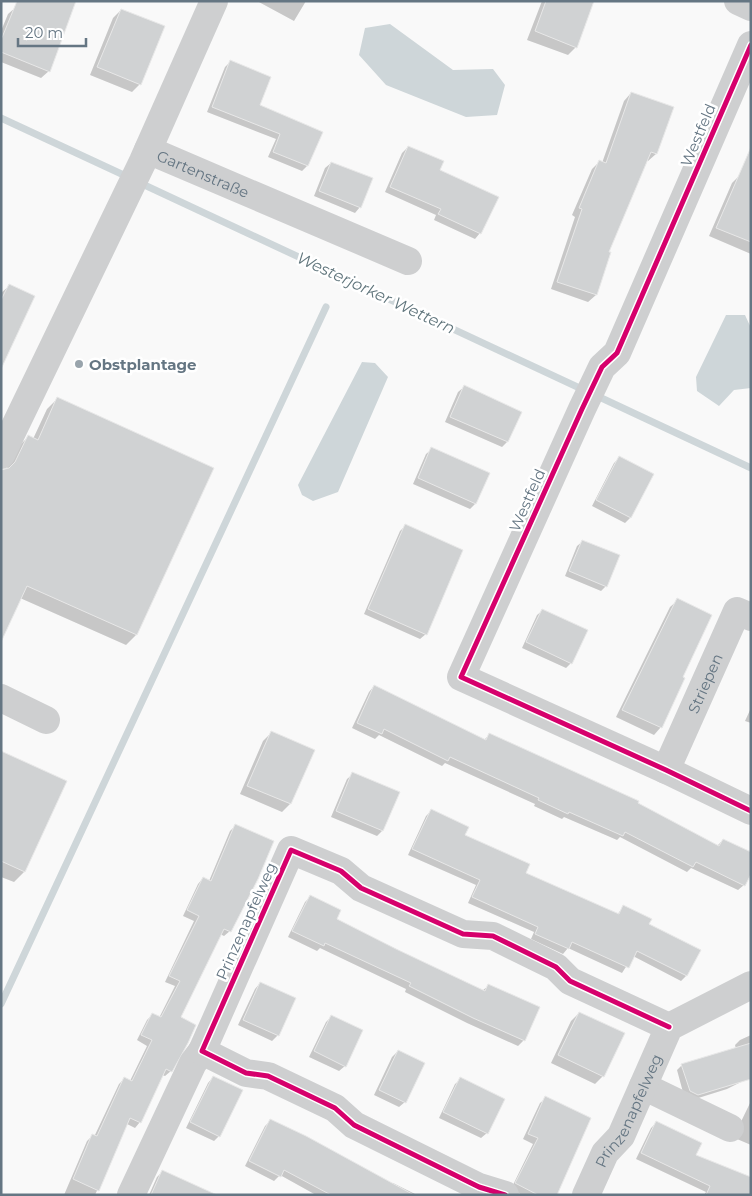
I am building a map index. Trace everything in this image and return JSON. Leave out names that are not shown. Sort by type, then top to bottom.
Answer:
[{"type":"street","name":"Gartenstraße","points":[[214,1],[146,156],[408,261]]},
{"type":"street","points":[[738,1],[751,7]]},
{"type":"street","name":"Westfeld","points":[[751,45],[617,353],[602,368],[597,378],[461,677],[666,770],[751,811]]},
{"type":"street","points":[[1,455],[118,209],[146,156]]},
{"type":"street","name":"Striepen","points":[[666,770],[737,611],[751,617]]},
{"type":"street","points":[[1,698],[46,720]]},
{"type":"street","name":"Prinzenapfelweg","points":[[202,1052],[291,850],[341,871],[361,888],[462,934],[493,936],[556,967],[570,981],[669,1026],[621,1136],[605,1153],[586,1195]]},
{"type":"street","points":[[669,1026],[751,985]]},
{"type":"street","points":[[131,1195],[193,1063],[202,1052],[246,1073],[268,1076],[334,1108],[354,1125],[477,1191],[505,1195]]},
{"type":"street","points":[[643,1086],[730,1128]]},
{"type":"shaded area","points":[[390,24],[453,70],[493,69],[505,85],[497,115],[466,117],[386,85],[359,55],[365,28]]},
{"type":"shaded area","points":[[726,315],[745,315],[751,328],[751,388],[734,390],[719,406],[697,391],[696,377]]},
{"type":"shaded area","points":[[362,362],[375,363],[388,377],[338,492],[313,501],[302,495],[298,485]]},
{"type":"building","points":[[17,1],[76,1],[50,72],[1,52],[1,40]]},
{"type":"building","points":[[546,1],[594,1],[577,48],[535,31]]},
{"type":"building","points":[[121,9],[165,26],[141,85],[97,67]]},
{"type":"building","points":[[230,60],[271,77],[260,105],[323,132],[308,166],[273,152],[280,134],[212,107]]},
{"type":"building","points":[[631,92],[674,107],[657,154],[651,152],[609,252],[611,252],[597,295],[557,282],[582,209],[579,208],[599,160],[606,163]]},
{"type":"building","points":[[408,146],[444,161],[440,170],[499,197],[481,234],[438,214],[441,209],[390,187]]},
{"type":"building","points":[[751,147],[751,242],[716,228]]},
{"type":"building","points":[[331,162],[373,178],[361,208],[319,191]]},
{"type":"building","points":[[9,284],[35,296],[1,369],[1,300]]},
{"type":"building","points":[[464,385],[522,412],[508,442],[450,417]]},
{"type":"building","points":[[57,397],[214,468],[137,635],[27,586],[1,642],[1,470],[9,468],[15,462],[28,435],[38,440]]},
{"type":"building","points":[[431,447],[490,473],[476,504],[418,478]]},
{"type":"building","points":[[619,456],[654,474],[631,518],[596,500]]},
{"type":"building","points":[[405,524],[463,550],[427,635],[368,609]]},
{"type":"building","points":[[582,540],[620,555],[607,587],[569,571]]},
{"type":"building","points":[[677,598],[712,615],[662,728],[622,710]]},
{"type":"building","points":[[542,609],[588,630],[572,664],[526,642]]},
{"type":"building","points":[[374,685],[486,740],[489,733],[639,801],[638,803],[719,846],[723,839],[751,852],[751,874],[745,886],[696,862],[693,867],[625,832],[623,836],[569,812],[568,814],[538,800],[539,798],[450,757],[448,761],[384,729],[382,734],[357,723]]},
{"type":"building","points":[[271,731],[315,750],[291,804],[247,786]]},
{"type":"building","points":[[1,751],[67,781],[25,872],[1,861]]},
{"type":"building","points":[[352,772],[400,792],[383,831],[336,811]]},
{"type":"building","points":[[431,809],[469,827],[465,835],[530,864],[526,873],[619,914],[623,905],[652,919],[649,924],[701,950],[687,976],[637,951],[629,968],[572,942],[569,949],[535,934],[538,927],[472,897],[480,880],[412,849]]},
{"type":"building","points":[[235,824],[274,841],[258,879],[231,932],[224,929],[181,1017],[196,1025],[188,1043],[172,1072],[166,1069],[141,1123],[130,1118],[99,1191],[73,1179],[92,1134],[97,1136],[124,1077],[132,1081],[152,1040],[141,1035],[152,1013],[161,1017],[180,981],[169,976],[199,916],[187,910],[203,877],[211,881]]},
{"type":"building","points":[[310,895],[341,910],[337,919],[396,949],[485,991],[488,984],[540,1007],[525,1041],[409,986],[411,983],[325,943],[324,946],[292,931]]},
{"type":"building","points":[[260,982],[296,998],[279,1036],[243,1020]]},
{"type":"building","points":[[579,1012],[625,1033],[604,1077],[558,1055]]},
{"type":"building","points":[[331,1015],[363,1030],[346,1067],[314,1051]]},
{"type":"building","points":[[751,1043],[751,1079],[698,1095],[690,1091],[681,1064]]},
{"type":"building","points":[[398,1050],[425,1063],[406,1103],[379,1090]]},
{"type":"building","points":[[213,1076],[243,1090],[220,1137],[190,1122]]},
{"type":"building","points":[[460,1077],[505,1099],[488,1134],[443,1112]]},
{"type":"building","points":[[545,1096],[591,1118],[557,1195],[538,1195],[515,1183],[538,1138],[528,1134]]},
{"type":"building","points":[[270,1119],[306,1136],[414,1195],[331,1195],[284,1170],[281,1177],[249,1161]]},
{"type":"building","points":[[656,1121],[702,1143],[696,1155],[751,1177],[751,1195],[706,1195],[710,1186],[641,1153]]},
{"type":"building","points":[[162,1170],[217,1195],[151,1195]]},
{"type":"waterway","name":"Westerjorker Wettern","points":[[1,118],[128,177]]},
{"type":"waterway","name":"Westerjorker Wettern","points":[[138,182],[586,391]]},
{"type":"waterway","points":[[1,1004],[326,307]]},
{"type":"waterway","name":"Westerjorker Wettern","points":[[595,395],[751,468]]},
{"type":"cycle path","points":[[751,45],[617,353],[602,367],[461,677],[666,770],[751,811]]},
{"type":"cycle path","points":[[505,1195],[479,1187],[354,1125],[335,1108],[268,1076],[246,1073],[202,1051],[291,850],[341,871],[361,888],[463,934],[493,936],[556,967],[570,981],[669,1027]]},
{"type":"place","name":"Obstplantage","points":[[79,364]]}]
